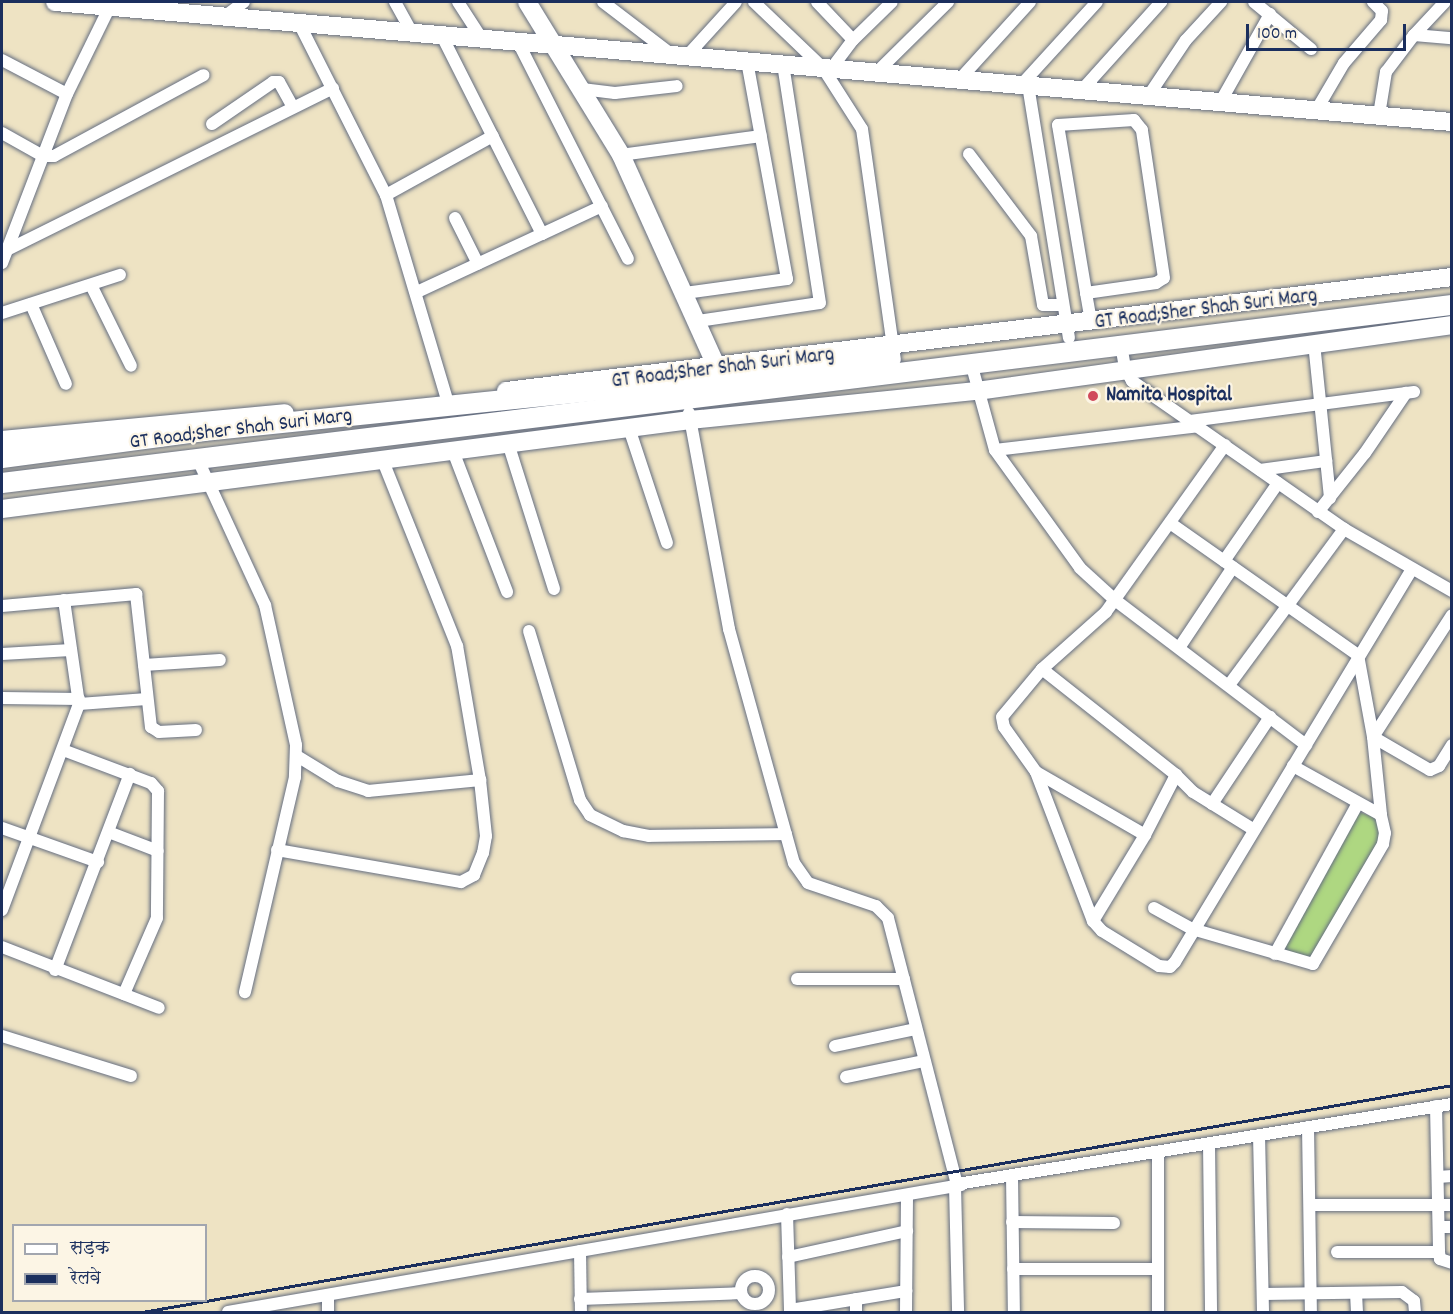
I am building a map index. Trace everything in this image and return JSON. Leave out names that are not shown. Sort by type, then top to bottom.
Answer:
[{"type":"main road","points":[[55,2],[227,10],[300,25],[1025,84],[1081,91],[1452,122]]},
{"type":"main road","points":[[2,440],[719,378],[698,321],[621,155],[527,2]]},
{"type":"main road","points":[[1066,322],[1452,277]]},
{"type":"main road","name":"GT Road;Sher Shah Suri Marg","points":[[2,483],[198,460],[683,388],[719,378],[894,352],[1066,322],[1452,291]]},
{"type":"main road","name":"GT Road;Sher Shah Suri Marg","points":[[719,378],[971,363],[1452,305]]},
{"type":"main road","points":[[2,509],[690,420],[977,391],[1125,368],[1452,325]]},
{"type":"main road","name":"GT Road;Sher Shah Suri Marg","points":[[2,458],[447,402],[683,388]]},
{"type":"street","points":[[227,10],[244,2]]},
{"type":"street","points":[[395,2],[412,33]]},
{"type":"street","points":[[458,2],[482,39]]},
{"type":"street","points":[[603,2],[679,56],[736,2]]},
{"type":"street","points":[[754,2],[827,69],[862,129],[894,352]]},
{"type":"street","points":[[817,2],[853,40]]},
{"type":"street","points":[[827,69],[892,2]]},
{"type":"street","points":[[878,72],[948,2]]},
{"type":"street","points":[[960,79],[1030,2]]},
{"type":"street","points":[[1066,322],[1025,84],[1097,2]]},
{"type":"street","points":[[1081,91],[1161,2]]},
{"type":"street","points":[[1149,95],[1186,40],[1221,2]]},
{"type":"street","points":[[1254,2],[1311,48]]},
{"type":"street","points":[[1317,109],[1344,63],[1381,20],[1382,11],[1372,2]]},
{"type":"street","points":[[1379,115],[1386,72],[1414,35],[1445,2]]},
{"type":"street","points":[[2,263],[67,94],[111,4]]},
{"type":"street","points":[[1221,101],[1269,14]]},
{"type":"street","points":[[300,25],[386,195],[417,292],[447,402]]},
{"type":"street","points":[[1414,35],[1452,38]]},
{"type":"street","points":[[442,36],[542,234]]},
{"type":"street","points":[[518,42],[628,259]]},
{"type":"street","points":[[2,60],[67,94]]},
{"type":"street","points":[[685,293],[787,279],[747,61]]},
{"type":"street","points":[[698,321],[820,303],[783,64]]},
{"type":"street","points":[[2,133],[43,156],[54,156],[204,75]]},
{"type":"street","points":[[212,124],[273,82],[279,82],[293,107]]},
{"type":"street","points":[[582,89],[615,93],[676,86]]},
{"type":"street","points":[[7,250],[333,88]]},
{"type":"street","points":[[1086,293],[1156,283],[1164,278],[1142,130],[1134,120],[1058,125],[1086,293],[1091,320]]},
{"type":"street","points":[[386,195],[493,136]]},
{"type":"street","points":[[621,155],[761,136]]},
{"type":"street","points":[[969,154],[1031,236],[1035,248],[1043,305],[1066,322]]},
{"type":"street","points":[[417,292],[602,206]]},
{"type":"street","points":[[455,218],[478,264]]},
{"type":"street","points":[[1035,248],[1054,246]]},
{"type":"street","points":[[2,313],[120,275]]},
{"type":"street","points":[[91,285],[131,366]]},
{"type":"street","points":[[31,304],[66,384]]},
{"type":"street","points":[[1314,343],[1330,498]]},
{"type":"street","points":[[1121,345],[1125,368],[1132,381],[1318,512],[1452,591]]},
{"type":"street","points":[[971,363],[995,450],[1080,568],[1115,600],[1306,745]]},
{"type":"street","points":[[683,388],[729,629],[794,863],[808,883],[876,906],[888,918],[958,1185],[958,1312]]},
{"type":"street","points":[[995,450],[1410,393],[1318,512]]},
{"type":"street","points":[[629,428],[667,543]]},
{"type":"street","points":[[508,443],[554,589]]},
{"type":"street","points":[[1225,445],[1115,600],[1090,629],[1042,669],[1004,713],[1002,722],[1036,772],[1093,921],[1102,931],[1164,969],[1175,962],[1192,929],[1412,569]]},
{"type":"street","points":[[453,451],[507,591]]},
{"type":"street","points":[[198,460],[265,605],[297,756],[245,992]]},
{"type":"street","points":[[277,850],[461,882],[474,875],[483,853],[486,836],[480,780],[453,630],[383,460]]},
{"type":"street","points":[[1260,470],[1326,461]]},
{"type":"street","points":[[1179,648],[1278,483]]},
{"type":"street","points":[[1154,908],[1192,929],[1308,965],[1316,960],[1383,844],[1385,833],[1373,737],[1358,655],[1170,524]]},
{"type":"street","points":[[1229,685],[1344,529]]},
{"type":"street","points":[[2,606],[136,594],[147,699],[153,731],[196,730]]},
{"type":"street","points":[[2,910],[79,702],[64,600]]},
{"type":"street","points":[[1373,737],[1450,619]]},
{"type":"street","points":[[529,631],[580,800],[590,815],[623,831],[649,836],[786,834]]},
{"type":"street","points":[[2,654],[71,650]]},
{"type":"street","points":[[144,665],[220,660]]},
{"type":"street","points":[[1042,669],[1176,775],[1193,792],[1253,829]]},
{"type":"street","points":[[2,698],[79,702],[147,699]]},
{"type":"street","points":[[1212,804],[1270,717]]},
{"type":"street","points":[[1373,737],[1430,770],[1439,766],[1452,746]]},
{"type":"street","points":[[63,750],[151,783],[158,791],[157,918],[124,994]]},
{"type":"street","points":[[297,756],[338,781],[368,791],[480,780]]},
{"type":"street","points":[[1293,766],[1381,815]]},
{"type":"street","points":[[1036,772],[1145,835]]},
{"type":"street","points":[[55,970],[111,833],[130,774]]},
{"type":"street","points":[[1093,921],[1145,835],[1176,775]]},
{"type":"street","points":[[1275,954],[1358,803]]},
{"type":"street","points":[[2,828],[31,836],[98,862]]},
{"type":"street","points":[[111,833],[158,851]]},
{"type":"street","points":[[2,947],[55,970],[159,1008]]},
{"type":"street","points":[[796,979],[904,979]]},
{"type":"street","points":[[836,1046],[916,1029]]},
{"type":"street","points":[[2,1036],[131,1076]]},
{"type":"street","points":[[846,1077],[924,1061]]},
{"type":"street","points":[[228,1312],[264,1309],[327,1295],[787,1214],[1452,1104]]},
{"type":"street","points":[[1436,1106],[1438,1206],[1445,1227],[1439,1252],[1445,1263],[1452,1263]]},
{"type":"street","points":[[1308,1127],[1311,1312]]},
{"type":"street","points":[[1259,1135],[1263,1312]]},
{"type":"street","points":[[1209,1144],[1211,1312]]},
{"type":"street","points":[[1158,1152],[1158,1312]]},
{"type":"street","points":[[1012,1176],[1014,1312]]},
{"type":"street","points":[[1438,1177],[1452,1176]]},
{"type":"street","points":[[906,1312],[907,1195]]},
{"type":"street","points":[[1310,1205],[1452,1205]]},
{"type":"street","points":[[787,1214],[790,1311],[906,1291]]},
{"type":"street","points":[[1012,1222],[1114,1223]]},
{"type":"street","points":[[788,1257],[907,1231]]},
{"type":"street","points":[[580,1251],[581,1312]]},
{"type":"street","points":[[1336,1252],[1439,1252]]},
{"type":"street","points":[[1013,1269],[1157,1269]]},
{"type":"street","points":[[752,1276],[762,1278],[768,1285],[768,1294],[758,1308],[745,1301],[741,1293],[744,1280],[752,1276]]},
{"type":"street","points":[[580,1299],[741,1293]]},
{"type":"street","points":[[1356,1293],[1357,1312]]},
{"type":"street","points":[[1263,1294],[1409,1294],[1415,1312]]},
{"type":"street","points":[[327,1295],[328,1312]]},
{"type":"street","points":[[856,1299],[856,1312]]},
{"type":"green space","points":[[1359,812],[1376,818],[1383,832],[1310,962],[1281,949]]},
{"type":"railway","points":[[207,1301],[1452,1085]]},
{"type":"railway","points":[[142,1312],[200,1302]]},
{"type":"place","name":"Namita Hospital","points":[[1093,396]]}]
